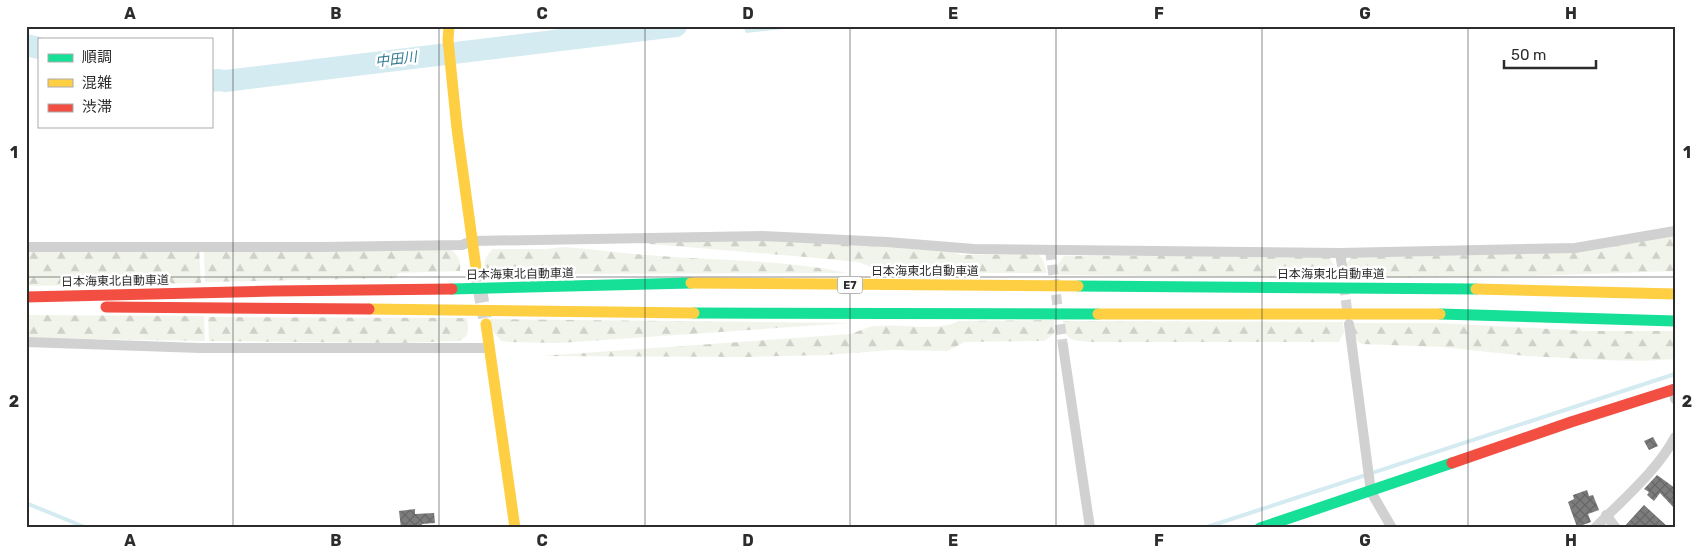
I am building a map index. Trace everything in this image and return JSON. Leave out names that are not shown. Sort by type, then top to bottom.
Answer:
[{"type":"main road","points":[[448,26],[455,110],[476,268]]},
{"type":"main road","name":"日本海東北自動車道","points":[[26,297],[274,291],[495,289],[701,283],[1506,289],[1675,294]]},
{"type":"main road","points":[[1506,289],[1675,284]]},
{"type":"main road","name":"日本海東北自動車道","points":[[26,307],[845,314],[1457,314],[1675,321]]},
{"type":"main road","points":[[486,324],[515,528]]},
{"type":"main road","points":[[1260,528],[1371,492],[1603,410],[1674,392]]},
{"type":"street","points":[[26,247],[339,247],[462,245],[472,241],[763,236],[887,242],[974,249],[1340,253],[1574,248],[1675,231]]},
{"type":"street","points":[[1340,253],[1343,272]]},
{"type":"street","points":[[1348,324],[1371,492],[1392,528]]},
{"type":"street","points":[[26,342],[200,348],[489,348]]},
{"type":"street","points":[[1063,346],[1090,528]]},
{"type":"street","points":[[1595,528],[1649,472],[1669,448],[1675,437]]},
{"type":"street","points":[[1606,515],[1616,528]]},
{"type":"green space","points":[[1675,234],[1675,271],[1530,276],[1346,277],[1345,265],[1352,257],[1472,255]]},
{"type":"green space","points":[[573,240],[766,240],[945,248],[960,255],[1038,254],[1043,260],[1047,273],[960,275],[947,266],[874,268],[858,262],[806,257],[639,243]]},
{"type":"green space","points":[[564,247],[672,257],[798,265],[848,273],[485,273],[485,260],[493,249]]},
{"type":"green space","points":[[199,249],[201,283],[26,286],[26,250]]},
{"type":"green space","points":[[204,249],[451,250],[459,259],[460,271],[398,273],[396,278],[205,282]]},
{"type":"green space","points":[[1064,256],[1326,256],[1330,258],[1334,265],[1336,278],[1057,275],[1056,267]]},
{"type":"green space","points":[[26,315],[204,316],[205,341],[26,338]]},
{"type":"green space","points":[[208,317],[467,318],[468,329],[467,335],[458,341],[402,343],[209,341]]},
{"type":"green space","points":[[491,319],[850,323],[559,343],[501,341],[492,330]]},
{"type":"green space","points":[[1054,320],[1055,332],[1045,341],[965,342],[947,351],[893,350],[826,355],[747,357],[541,356],[851,334],[867,328],[888,325],[929,327],[949,325],[959,321]]},
{"type":"green space","points":[[1063,321],[1343,322],[1344,333],[1338,342],[1088,342],[1077,341],[1069,337],[1064,328]]},
{"type":"green space","points":[[1352,323],[1439,323],[1588,331],[1675,331],[1675,359],[1642,361],[1604,360],[1527,356],[1443,347],[1362,344],[1356,340]]},
{"type":"water","points":[[743,26],[813,26],[746,33]]},
{"type":"building","points":[[1653,437],[1658,446],[1649,450],[1644,441]]},
{"type":"building","points":[[1657,475],[1675,488],[1675,509],[1660,493],[1654,501],[1647,495],[1649,492],[1644,489]]},
{"type":"building","points":[[1587,490],[1589,496],[1593,495],[1599,510],[1588,514],[1591,522],[1577,527],[1568,502],[1574,499],[1573,495]]},
{"type":"building","points":[[1644,505],[1669,528],[1623,528]]},
{"type":"building","points":[[415,509],[415,514],[434,513],[435,523],[422,524],[422,528],[401,528],[399,511]]},
{"type":"waterway","name":"中田川","points":[[212,81],[225,81],[676,26]]},
{"type":"waterway","name":"中田川","points":[[26,45],[38,48]]},
{"type":"waterway","points":[[1204,528],[1675,374]]},
{"type":"waterway","points":[[26,503],[87,528]]},
{"type":"tunnel","points":[[1050,250],[1063,346]]},
{"type":"tunnel","points":[[476,268],[485,318]]},
{"type":"tunnel","points":[[1344,285],[1348,318]]},
{"type":"traffic: fast","points":[[452,289],[691,283]]},
{"type":"traffic: fast","points":[[1078,286],[1476,289]]},
{"type":"traffic: fast","points":[[694,313],[1098,314]]},
{"type":"traffic: fast","points":[[1440,314],[1675,321]]},
{"type":"traffic: fast","points":[[1260,528],[1452,463]]},
{"type":"traffic: slow","points":[[449,26],[448,40],[457,129],[476,268]]},
{"type":"traffic: slow","points":[[691,283],[1078,286]]},
{"type":"traffic: slow","points":[[1476,289],[1675,294]]},
{"type":"traffic: slow","points":[[369,309],[694,313]]},
{"type":"traffic: slow","points":[[1098,314],[1440,314]]},
{"type":"traffic: slow","points":[[486,324],[515,528]]},
{"type":"traffic: jam","points":[[26,297],[452,289]]},
{"type":"traffic: jam","points":[[106,307],[369,309]]},
{"type":"traffic: jam","points":[[1452,463],[1675,389]]}]
